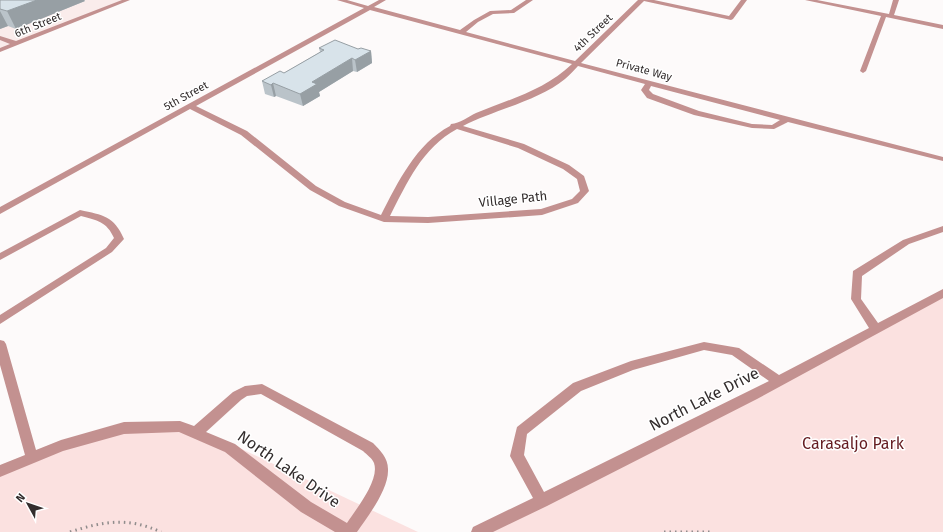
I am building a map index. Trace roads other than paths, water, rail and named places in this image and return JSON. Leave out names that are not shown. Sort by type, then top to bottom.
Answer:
[{"type":"street","name":"6th Street","points":[[0,50],[127,0]]},
{"type":"street","name":"Private Way","points":[[340,0],[649,83],[943,159]]},
{"type":"street","name":"5th Street","points":[[0,211],[383,0]]},
{"type":"street","points":[[462,33],[476,21],[492,12],[512,12],[530,0]]},
{"type":"street","name":"4th Street","points":[[576,63],[641,0]]},
{"type":"street","points":[[646,0],[731,18],[744,0]]},
{"type":"street","points":[[808,0],[943,27]]},
{"type":"street","points":[[863,71],[887,16],[896,0]]},
{"type":"street","points":[[0,38],[17,44]]},
{"type":"street","points":[[384,219],[406,175],[440,135],[454,126],[478,115],[533,94],[562,78],[576,63]]},
{"type":"street","points":[[649,83],[645,90],[650,96],[697,113],[752,126],[774,127],[787,119]]},
{"type":"street","name":"Village Path","points":[[190,106],[244,133],[313,188],[342,204],[384,219],[428,220],[542,212],[575,201],[585,191],[581,178],[566,166],[521,146],[454,126]]},
{"type":"street","points":[[0,257],[80,213],[99,217],[114,227],[119,239],[109,250],[0,320]]},
{"type":"street","points":[[876,329],[856,299],[857,274],[906,242],[943,229]]},
{"type":"street","name":"North Lake Drive","points":[[478,532],[778,381],[943,293]]},
{"type":"street","points":[[0,344],[32,458]]},
{"type":"street","points":[[542,501],[517,456],[522,431],[577,387],[631,366],[704,346],[735,351],[778,381]]},
{"type":"street","points":[[196,433],[236,396],[245,391],[262,389],[368,447],[380,462],[382,473],[377,488],[349,532]]},
{"type":"street","name":"North Lake Drive","points":[[0,470],[61,446],[124,428],[180,426],[230,448],[306,507],[349,532]]},
{"type":"park label","name":"Carasaljo Park","points":[[853,443]]}]
